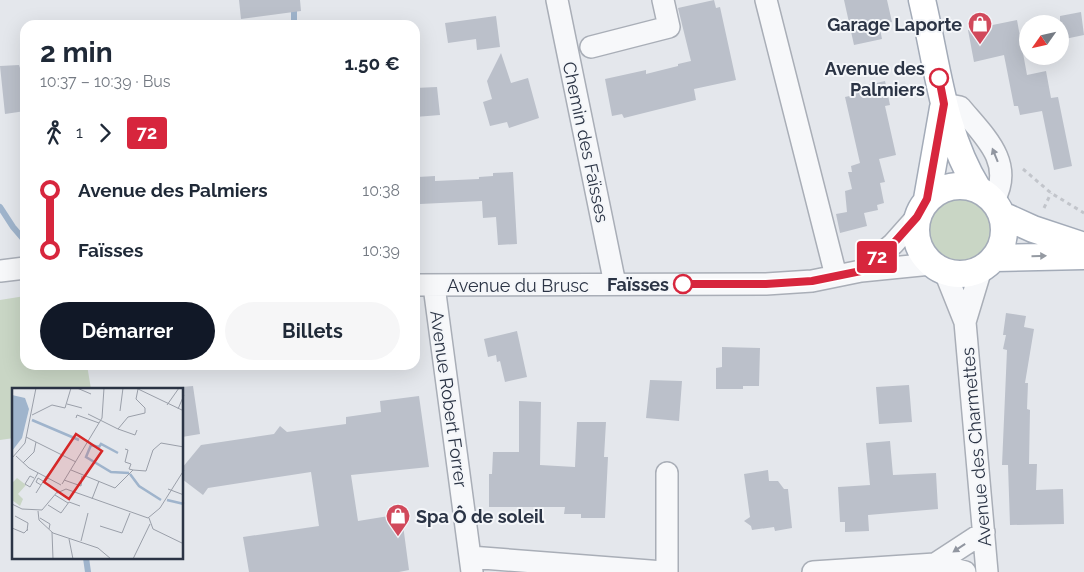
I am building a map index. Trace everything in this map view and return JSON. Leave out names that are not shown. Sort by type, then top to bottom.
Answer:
[{"type":"main road","points":[[922,0],[944,104],[962,160],[991,201],[1005,230],[1002,245],[988,264]]},
{"type":"main road","points":[[944,104],[922,208],[915,230],[917,243],[922,254],[938,268],[957,274],[988,264],[1084,256]]},
{"type":"main road","points":[[922,208],[938,191],[950,186],[964,185],[1034,229],[1084,246]]},
{"type":"street","name":"Chemin des Faïsses","points":[[557,0],[616,284]]},
{"type":"street","points":[[592,47],[669,27],[663,0]]},
{"type":"street","points":[[766,0],[836,276]]},
{"type":"street","points":[[944,104],[960,107],[996,151],[1002,175],[1000,189],[991,201]]},
{"type":"street","name":"Avenue du Brusc","points":[[861,271],[893,244],[922,208]]},
{"type":"street","name":"Avenue des Charmettes","points":[[965,322],[988,264]]},
{"type":"street","name":"Avenue du Brusc","points":[[424,285],[766,284],[812,281],[861,271],[938,268]]},
{"type":"street","name":"Avenue des Charmettes","points":[[938,268],[965,322],[987,572]]},
{"type":"street","points":[[0,272],[20,269]]},
{"type":"street","name":"Avenue Robert Forrer","points":[[424,285],[471,564]]},
{"type":"street","points":[[471,564],[665,572],[668,472]]},
{"type":"street","points":[[935,564],[984,532]]},
{"type":"street","points":[[813,572],[935,564],[965,572]]},
{"type":"path","points":[[996,151],[1005,154],[1051,193],[1084,213]]},
{"type":"green space","points":[[964,185],[978,189],[1005,230],[1002,245],[969,274],[957,274],[931,264],[922,254],[915,230],[929,204],[938,193],[953,186]]},
{"type":"green space","points":[[20,297],[20,370],[88,370],[91,388],[12,388],[12,438],[0,440],[0,300]]},
{"type":"building","points":[[239,0],[300,0],[301,11],[241,19]]},
{"type":"building","points":[[714,0],[716,8],[720,7],[736,80],[694,89],[696,100],[624,118],[622,114],[612,116],[605,79],[646,70],[646,74],[691,61],[678,8]]},
{"type":"building","points":[[844,0],[887,0],[892,22],[879,24],[882,39],[854,45]]},
{"type":"building","points":[[1081,12],[1084,35],[1069,38],[1069,15],[1065,15]]},
{"type":"building","points":[[496,16],[500,47],[477,50],[476,39],[448,43],[445,23]]},
{"type":"building","points":[[1017,20],[1019,31],[1019,65],[1025,65],[1027,75],[1046,71],[1051,98],[1058,97],[1072,166],[1054,170],[1042,111],[1020,115],[1018,106],[1014,106],[1004,55],[974,62],[968,30]]},
{"type":"building","points":[[501,53],[511,83],[528,78],[539,118],[509,128],[507,122],[490,126],[483,102],[492,99],[487,81]]},
{"type":"building","points":[[19,65],[20,112],[5,114],[0,66]]},
{"type":"building","points":[[885,81],[890,105],[885,106],[896,155],[879,159],[885,182],[880,183],[884,203],[877,205],[878,210],[864,213],[867,226],[840,233],[836,214],[847,212],[845,191],[852,189],[848,172],[852,172],[851,166],[860,163],[845,97],[860,91],[859,87]]},
{"type":"building","points":[[437,87],[440,115],[420,117],[420,88]]},
{"type":"building","points":[[513,172],[517,244],[498,245],[496,217],[483,218],[482,201],[420,204],[420,177],[435,176],[435,181],[479,179],[479,177],[493,176],[493,173]]},
{"type":"building","points":[[1006,313],[1026,316],[1024,327],[1034,329],[1025,383],[1028,383],[1027,409],[1030,410],[1029,464],[1037,464],[1036,490],[1063,489],[1064,524],[1010,525],[1008,465],[1002,465],[1007,350],[1003,349],[1006,335],[1003,335]]},
{"type":"building","points":[[517,331],[527,377],[505,382],[500,361],[497,362],[496,355],[488,357],[484,339]]},
{"type":"building","points":[[722,347],[760,348],[759,386],[743,386],[743,389],[716,389],[716,368],[722,367]]},
{"type":"building","points":[[650,380],[682,381],[679,421],[646,418]]},
{"type":"building","points":[[909,385],[912,422],[879,424],[876,387]]},
{"type":"building","points":[[193,386],[200,434],[184,437],[184,388],[182,387]]},
{"type":"building","points":[[419,396],[429,467],[351,475],[358,521],[395,515],[397,526],[403,525],[409,570],[399,572],[249,572],[243,537],[319,526],[311,472],[208,488],[203,495],[184,481],[184,466],[201,445],[274,434],[280,426],[287,432],[346,424],[346,417],[381,412],[380,401]]},
{"type":"building","points":[[519,401],[541,402],[540,465],[575,467],[577,422],[606,422],[604,457],[608,457],[605,518],[581,518],[581,514],[564,514],[565,507],[489,507],[489,474],[492,474],[493,452],[519,452]]},
{"type":"building","points":[[890,441],[893,475],[936,473],[938,509],[868,515],[869,531],[845,532],[845,522],[840,522],[838,487],[870,485],[866,443]]},
{"type":"building","points":[[768,470],[769,481],[778,481],[784,489],[788,489],[792,528],[775,531],[774,527],[752,530],[751,526],[744,521],[750,517],[744,474]]},
{"type":"waterway","points":[[294,0],[294,20]]},
{"type":"waterway","points":[[0,207],[20,235]]},
{"type":"waterway","points":[[86,560],[88,572]]},
{"type":"bus line","name":"72","points":[[683,284],[766,284],[812,281],[861,271],[893,244],[917,217],[927,199],[944,104],[939,78]]},
{"type":"place","name":"Garage Laporte","points":[[980,45]]},
{"type":"place","name":"Avenue des Palmiers","points":[[939,78]]},
{"type":"place","name":"Faïsses","points":[[683,284]]},
{"type":"place","name":"Spa Ô de soleil","points":[[398,537]]}]
